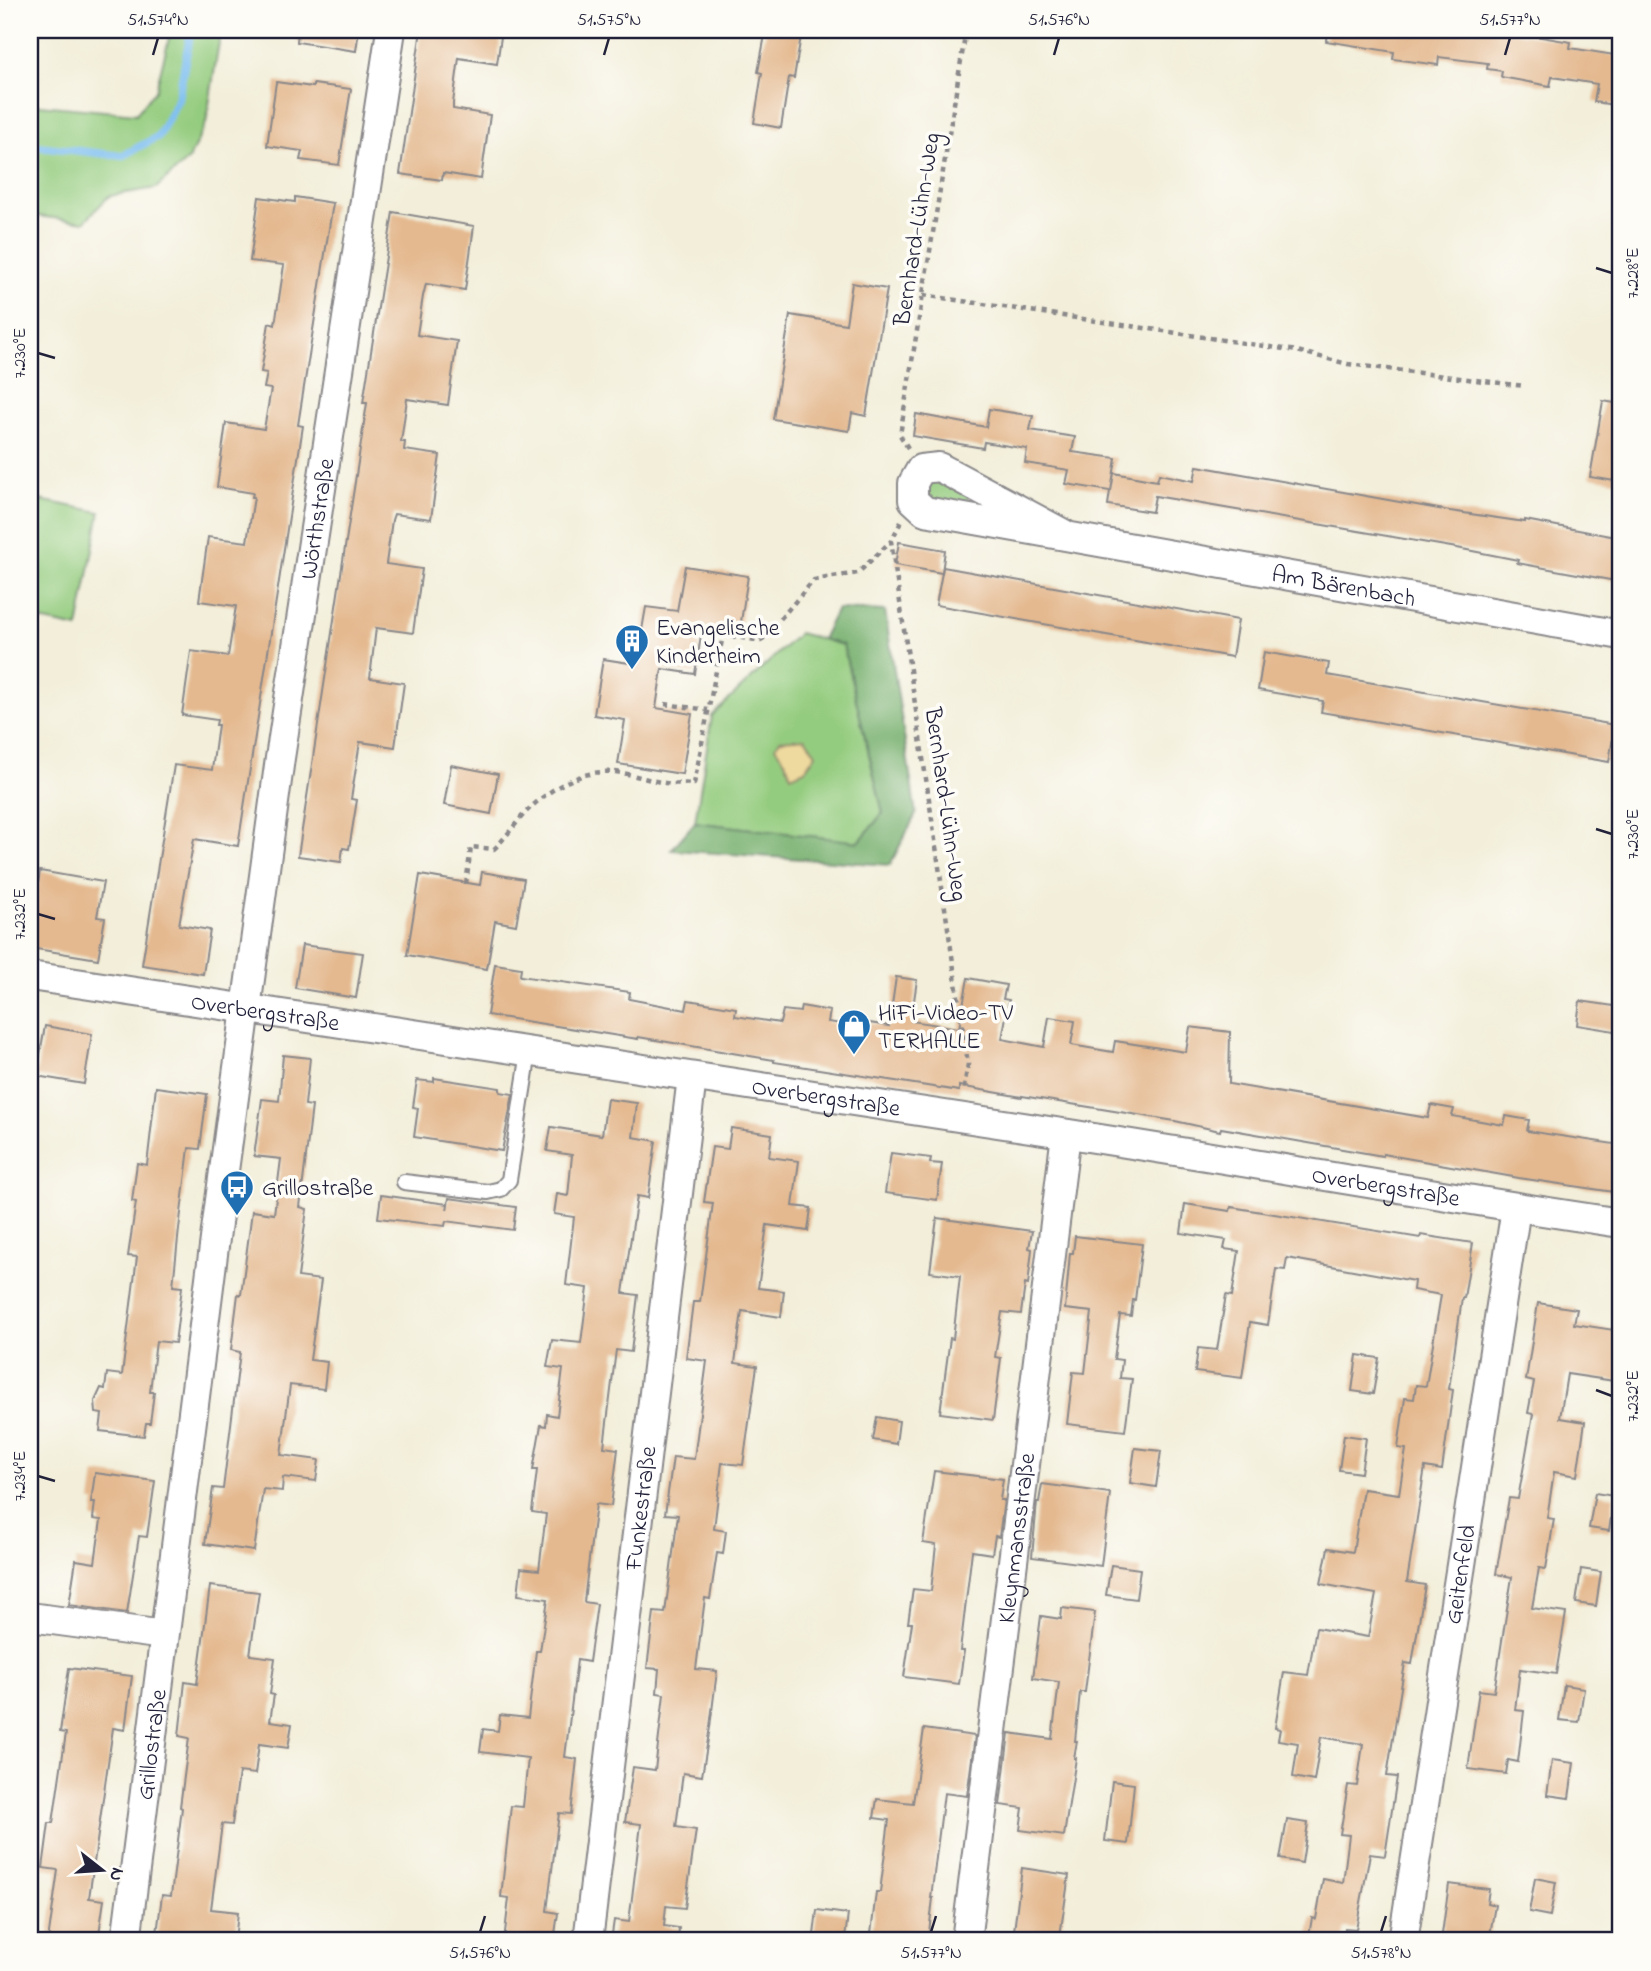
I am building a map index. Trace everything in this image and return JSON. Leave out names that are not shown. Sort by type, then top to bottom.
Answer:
[{"type":"street","name":"Wörthstraße","points":[[246,1008],[280,758],[391,30]]},
{"type":"street","name":"Am Bärenbach","points":[[921,470],[939,467],[1066,535]]},
{"type":"street","points":[[913,500],[913,483],[921,470]]},
{"type":"street","name":"Am Bärenbach","points":[[913,500],[925,511],[1621,635]]},
{"type":"street","name":"Overbergstraße","points":[[30,976],[1066,1134],[1621,1223]]},
{"type":"street","name":"Grillostraße","points":[[126,1941],[246,1008]]},
{"type":"street","name":"Funkestraße","points":[[588,1941],[692,1077]]},
{"type":"street","name":"Kleynmansstraße","points":[[966,1941],[1066,1134]]},
{"type":"street","name":"Geitenfeld","points":[[1403,1941],[1516,1208]]},
{"type":"street","points":[[30,1617],[164,1635]]},
{"type":"lane","points":[[404,1182],[488,1192],[501,1189],[509,1180],[530,1052]]},
{"type":"path","name":"Bernhard-Lühn-Weg","points":[[921,470],[900,436],[966,30]]},
{"type":"path","points":[[923,295],[1297,351],[1348,364],[1524,386]]},
{"type":"path","points":[[466,884],[471,847],[494,849],[525,813],[546,795],[572,779],[603,772],[666,783],[694,784],[723,635],[761,641],[814,580],[858,573],[891,541],[913,500]]},
{"type":"path","name":"Bernhard-Lühn-Weg","points":[[891,541],[968,1065],[958,1118]]},
{"type":"path","points":[[665,704],[708,710]]},
{"type":"green space","points":[[171,30],[221,30],[206,123],[189,159],[156,188],[109,196],[84,222],[30,215],[30,104],[136,114],[156,89]]},
{"type":"green space","points":[[931,476],[969,495],[966,505],[931,502],[922,484]]},
{"type":"green space","points":[[30,498],[100,512],[78,628],[30,618]]},
{"type":"green space","points":[[837,609],[885,611],[916,814],[890,865],[671,850],[695,822],[859,842],[883,813],[843,645],[822,639]]},
{"type":"green space","points":[[799,633],[843,645],[883,813],[859,842],[695,822],[712,716]]},
{"type":"sand","points":[[805,738],[816,754],[805,770],[791,776],[775,747],[780,740]]},
{"type":"building","points":[[298,30],[359,30],[356,51],[297,42]]},
{"type":"building","points":[[421,30],[502,30],[497,64],[459,58],[453,109],[490,115],[481,179],[443,173],[442,180],[400,174]]},
{"type":"building","points":[[766,30],[802,30],[794,78],[789,77],[781,128],[754,123],[762,73],[758,72]]},
{"type":"building","points":[[1327,30],[1499,30],[1571,42],[1570,48],[1621,56],[1621,106],[1594,102],[1597,84],[1552,77],[1550,86],[1501,77],[1502,71],[1487,69],[1488,63],[1439,57],[1438,65],[1393,59],[1394,52],[1326,41]]},
{"type":"building","points":[[276,82],[351,89],[339,165],[300,160],[302,151],[267,146]]},
{"type":"building","points":[[259,197],[295,202],[295,197],[333,203],[298,425],[303,426],[238,846],[194,839],[179,925],[210,930],[203,974],[142,965],[174,765],[212,770],[217,720],[182,715],[191,651],[228,656],[236,606],[199,601],[208,537],[247,542],[254,497],[253,493],[217,487],[226,423],[264,429],[271,389],[264,388],[267,373],[261,372],[269,323],[275,325],[284,265],[250,261]]},
{"type":"building","points":[[393,212],[474,226],[465,290],[426,284],[423,296],[417,335],[457,341],[448,405],[407,399],[401,442],[405,442],[404,450],[440,455],[431,519],[394,514],[392,520],[386,564],[422,569],[413,633],[376,628],[370,678],[404,683],[395,747],[360,742],[351,799],[357,800],[349,849],[343,848],[341,862],[298,856],[367,403],[363,403]]},
{"type":"building","points":[[852,283],[887,289],[866,416],[852,413],[849,431],[773,419],[790,315],[846,324]]},
{"type":"building","points":[[1603,401],[1621,404],[1621,482],[1590,477]]},
{"type":"building","points":[[989,409],[1033,416],[1030,430],[1075,437],[1072,452],[1116,458],[1111,491],[1114,473],[1157,481],[1159,474],[1194,481],[1197,466],[1450,511],[1525,520],[1621,538],[1621,582],[1517,563],[1518,560],[1457,548],[1155,496],[1152,512],[1108,505],[1110,491],[1066,484],[1069,470],[1025,463],[1027,449],[984,442],[983,448],[913,436],[916,414],[986,427]]},
{"type":"building","points":[[899,542],[945,550],[942,573],[895,565]]},
{"type":"building","name":"Evangelische Kinderheim","points":[[685,566],[748,576],[739,635],[702,629],[695,674],[662,669],[656,708],[692,714],[682,774],[618,764],[625,720],[594,715],[603,659],[636,664],[646,607],[677,611]]},
{"type":"building","points":[[943,567],[1238,620],[1232,657],[936,605]]},
{"type":"building","points":[[1264,652],[1329,663],[1327,675],[1615,725],[1609,762],[1321,712],[1323,701],[1258,690]]},
{"type":"building","points":[[451,765],[498,774],[491,814],[444,805]]},
{"type":"building","points":[[40,871],[103,882],[97,917],[105,918],[98,959],[30,948],[30,909],[34,910]]},
{"type":"building","points":[[482,872],[524,879],[516,925],[495,921],[487,969],[407,955],[420,875],[480,885]]},
{"type":"building","points":[[302,945],[363,953],[356,998],[295,988]]},
{"type":"building","points":[[495,964],[521,968],[520,976],[630,992],[629,999],[686,1010],[688,1000],[736,1008],[735,1016],[780,1023],[783,1010],[800,1012],[801,1006],[830,1011],[828,1022],[868,1028],[869,1023],[889,1026],[896,977],[917,980],[911,1021],[959,1028],[968,978],[1006,985],[1003,999],[1009,1000],[1002,1039],[1044,1047],[1049,1017],[1075,1021],[1071,1045],[1113,1052],[1115,1041],[1186,1052],[1190,1027],[1230,1032],[1229,1084],[1428,1118],[1431,1105],[1454,1109],[1452,1116],[1504,1125],[1506,1116],[1529,1120],[1527,1131],[1621,1145],[1621,1193],[1221,1128],[1220,1131],[1175,1121],[959,1086],[959,1091],[638,1037],[487,1015]]},
{"type":"building","points":[[1580,1001],[1621,1007],[1621,1032],[1577,1025]]},
{"type":"building","points":[[45,1026],[92,1034],[84,1084],[36,1076]]},
{"type":"building","points":[[283,1055],[310,1058],[305,1105],[312,1106],[300,1207],[307,1209],[298,1277],[321,1280],[310,1360],[327,1362],[324,1389],[290,1385],[281,1455],[319,1460],[316,1481],[283,1477],[282,1491],[263,1489],[254,1551],[205,1544],[213,1488],[223,1489],[240,1352],[231,1350],[252,1211],[274,1214],[281,1159],[254,1156],[262,1099],[279,1101]]},
{"type":"building","points":[[434,1078],[500,1088],[500,1092],[513,1094],[502,1151],[414,1137],[418,1108],[413,1107],[417,1080],[434,1082]]},
{"type":"building","points":[[156,1087],[207,1094],[200,1149],[189,1148],[173,1286],[182,1287],[175,1343],[156,1341],[150,1392],[154,1392],[152,1408],[150,1423],[146,1423],[144,1436],[100,1431],[102,1414],[96,1413],[95,1401],[101,1388],[105,1389],[107,1373],[122,1375],[137,1257],[128,1256],[136,1202],[132,1201],[137,1163],[147,1165]]},
{"type":"building","points":[[607,1099],[637,1103],[633,1137],[656,1141],[648,1198],[637,1196],[623,1293],[638,1295],[631,1352],[616,1350],[604,1447],[618,1449],[611,1506],[596,1504],[584,1602],[597,1604],[589,1662],[577,1660],[565,1757],[577,1759],[571,1814],[559,1813],[547,1911],[558,1913],[554,1941],[504,1941],[509,1898],[501,1897],[511,1806],[523,1807],[528,1758],[480,1752],[483,1729],[498,1731],[500,1715],[528,1718],[536,1651],[540,1651],[548,1599],[518,1595],[521,1568],[539,1570],[546,1514],[532,1512],[537,1470],[533,1470],[541,1425],[546,1426],[547,1414],[557,1416],[563,1369],[547,1367],[552,1340],[581,1343],[588,1288],[566,1285],[574,1217],[554,1214],[557,1194],[568,1196],[572,1155],[547,1151],[551,1127],[602,1135]]},
{"type":"building","points":[[731,1128],[772,1134],[769,1157],[799,1161],[793,1206],[811,1208],[808,1231],[767,1225],[758,1288],[784,1291],[781,1317],[742,1311],[735,1363],[757,1366],[743,1465],[722,1463],[714,1529],[726,1531],[723,1554],[717,1553],[710,1599],[705,1598],[696,1669],[717,1671],[710,1727],[702,1776],[683,1773],[676,1827],[696,1830],[685,1908],[666,1906],[664,1926],[679,1928],[678,1941],[611,1941],[614,1920],[629,1922],[641,1824],[625,1822],[633,1767],[655,1770],[664,1694],[657,1693],[659,1669],[647,1668],[654,1612],[665,1613],[678,1515],[665,1514],[673,1457],[694,1459],[707,1361],[686,1358],[693,1302],[700,1302],[713,1203],[704,1202],[712,1147],[728,1149]]},
{"type":"building","points":[[891,1153],[931,1158],[930,1163],[942,1164],[937,1200],[885,1193]]},
{"type":"building","points":[[381,1195],[448,1204],[449,1198],[516,1207],[513,1230],[446,1221],[445,1226],[378,1218]]},
{"type":"building","points":[[1185,1204],[1230,1211],[1231,1207],[1420,1238],[1421,1235],[1473,1243],[1449,1389],[1453,1390],[1442,1470],[1425,1467],[1407,1582],[1425,1585],[1412,1664],[1405,1663],[1387,1776],[1397,1777],[1385,1856],[1370,1854],[1356,1929],[1345,1928],[1342,1941],[1308,1941],[1312,1918],[1316,1919],[1323,1879],[1343,1883],[1349,1835],[1340,1834],[1348,1785],[1357,1786],[1363,1744],[1321,1737],[1314,1781],[1293,1777],[1298,1743],[1278,1740],[1280,1729],[1275,1728],[1284,1672],[1308,1675],[1316,1628],[1368,1637],[1376,1594],[1321,1584],[1328,1548],[1353,1552],[1363,1489],[1399,1494],[1406,1449],[1398,1448],[1405,1398],[1414,1399],[1416,1385],[1426,1386],[1441,1295],[1413,1290],[1414,1281],[1287,1258],[1285,1270],[1276,1269],[1268,1325],[1250,1322],[1242,1378],[1195,1372],[1198,1348],[1217,1350],[1226,1295],[1232,1296],[1239,1251],[1224,1249],[1226,1240],[1181,1233]]},
{"type":"building","points":[[937,1218],[1032,1231],[1028,1285],[1025,1284],[1021,1314],[1002,1312],[995,1357],[1001,1358],[993,1420],[940,1413],[950,1338],[953,1339],[960,1276],[930,1272]]},
{"type":"building","points":[[1075,1236],[1142,1244],[1135,1300],[1131,1316],[1120,1315],[1114,1359],[1122,1360],[1120,1378],[1132,1379],[1125,1431],[1067,1424],[1073,1372],[1085,1373],[1092,1312],[1065,1309],[1070,1253],[1073,1253]]},
{"type":"building","points":[[1538,1303],[1577,1309],[1574,1324],[1621,1331],[1621,1382],[1567,1374],[1560,1418],[1585,1422],[1577,1476],[1554,1472],[1547,1518],[1554,1519],[1546,1569],[1539,1568],[1532,1608],[1566,1613],[1556,1674],[1520,1669],[1515,1710],[1524,1711],[1518,1762],[1508,1760],[1506,1774],[1468,1769],[1479,1690],[1494,1692],[1512,1577],[1496,1574],[1509,1498],[1518,1499],[1533,1414],[1528,1413],[1534,1382],[1526,1380]]},
{"type":"building","points":[[1357,1355],[1379,1358],[1373,1394],[1352,1391]]},
{"type":"building","points":[[877,1417],[899,1421],[896,1444],[873,1440]]},
{"type":"building","points":[[1344,1435],[1366,1438],[1361,1473],[1339,1470]]},
{"type":"building","points":[[1135,1448],[1161,1451],[1156,1487],[1130,1483]]},
{"type":"building","points":[[934,1471],[1003,1479],[1000,1500],[1004,1500],[999,1537],[995,1536],[992,1554],[972,1551],[960,1651],[964,1651],[959,1684],[904,1677],[912,1623],[908,1623],[913,1589],[931,1591],[936,1545],[923,1543]]},
{"type":"building","points":[[95,1473],[155,1481],[147,1537],[139,1536],[127,1613],[69,1605],[76,1560],[95,1563],[101,1520],[93,1519],[95,1502],[91,1502]]},
{"type":"building","points":[[1042,1484],[1110,1493],[1101,1566],[1032,1557],[1037,1502]]},
{"type":"building","points":[[1595,1493],[1614,1496],[1609,1531],[1589,1528]]},
{"type":"building","points":[[1111,1565],[1140,1569],[1136,1599],[1106,1595]]},
{"type":"building","points":[[1581,1569],[1601,1572],[1596,1606],[1576,1603]]},
{"type":"building","points":[[210,1586],[259,1592],[250,1655],[275,1658],[270,1694],[274,1695],[270,1721],[292,1724],[288,1748],[259,1744],[255,1774],[239,1772],[232,1825],[222,1824],[211,1909],[238,1912],[235,1941],[156,1941],[162,1895],[171,1896],[182,1808],[189,1738],[179,1736],[185,1682],[197,1684]]},
{"type":"building","points":[[1062,1608],[1095,1612],[1085,1692],[1080,1692],[1076,1758],[1064,1836],[1020,1830],[1023,1808],[1000,1805],[1009,1733],[1052,1739],[1059,1682],[1033,1678],[1041,1616],[1061,1619]]},
{"type":"building","points":[[69,1668],[132,1676],[125,1730],[113,1728],[89,1898],[104,1900],[98,1941],[48,1941],[58,1870],[43,1868],[49,1823],[53,1823],[66,1733],[60,1732]]},
{"type":"building","points":[[1564,1685],[1584,1688],[1579,1722],[1559,1720]]},
{"type":"building","points":[[924,1729],[975,1736],[967,1796],[944,1793],[928,1941],[871,1934],[876,1892],[880,1892],[889,1820],[874,1818],[877,1799],[913,1803]]},
{"type":"building","points":[[1552,1760],[1574,1763],[1569,1798],[1547,1795]]},
{"type":"building","points":[[1112,1781],[1134,1784],[1128,1844],[1105,1841]]},
{"type":"building","points":[[1287,1820],[1308,1823],[1302,1863],[1280,1859]]},
{"type":"building","points":[[1022,1868],[1069,1875],[1060,1936],[1041,1934],[1035,1940],[1030,1933],[1014,1931]]},
{"type":"building","points":[[1535,1878],[1556,1882],[1550,1916],[1529,1912]]},
{"type":"building","points":[[1449,1884],[1489,1889],[1487,1903],[1495,1905],[1489,1941],[1441,1941]]},
{"type":"building","points":[[817,1910],[848,1914],[845,1939],[814,1935]]},
{"type":"waterway","points":[[30,145],[122,156],[159,136],[178,99],[191,30]]},
{"type":"place","name":"Evangelische Kinderheim","points":[[632,671]]},
{"type":"place","name":"HiFi-Video-TV TERHALLE","points":[[854,1056]]},
{"type":"place","name":"Grillostraße","points":[[237,1217]]}]
